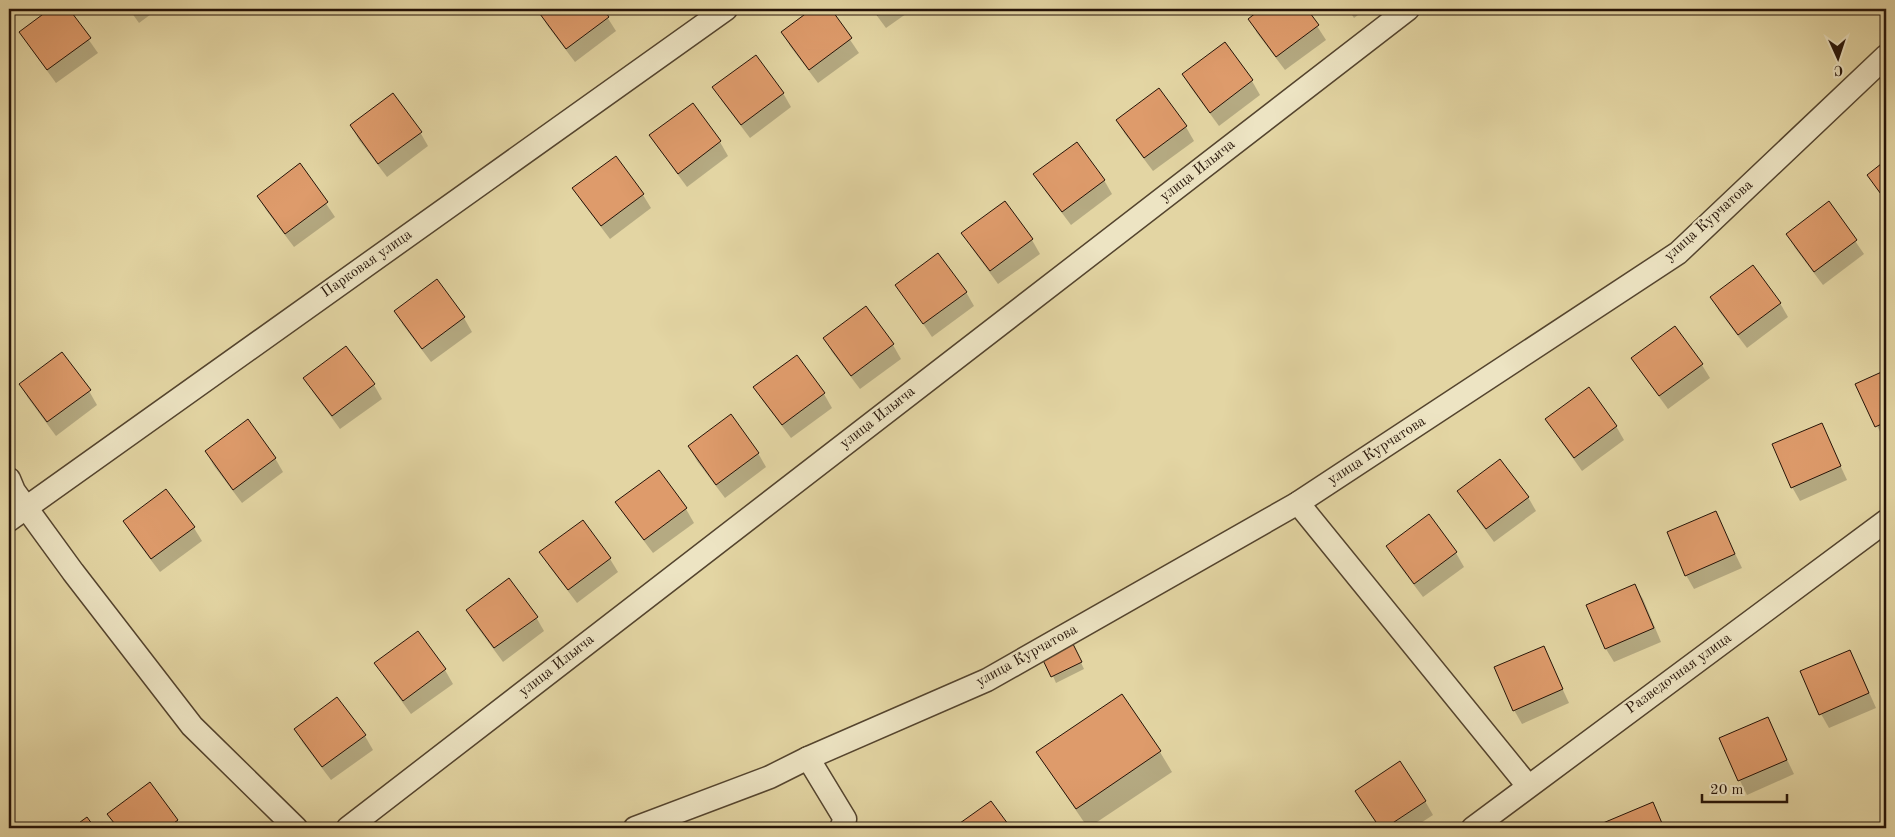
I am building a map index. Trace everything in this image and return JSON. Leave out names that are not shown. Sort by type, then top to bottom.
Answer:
[{"type":"street","name":"Парковая улица","points":[[18,513],[726,9]]},
{"type":"street","name":"улица Ильича","points":[[348,828],[1408,9]]},
{"type":"street","name":"улица Курчатова","points":[[635,828],[770,777],[808,758],[987,680],[1298,503],[1678,253],[1886,56]]},
{"type":"street","points":[[9,480],[14,491],[18,513],[73,572],[192,726],[296,828]]},
{"type":"street","points":[[1298,503],[1528,786]]},
{"type":"street","name":"Разведочная улица","points":[[1473,828],[1886,521]]},
{"type":"street","points":[[808,758],[844,819],[841,828]]},
{"type":"building","points":[[50,9],[69,9],[91,38],[47,70],[19,32]]},
{"type":"building","points":[[603,9],[609,17],[566,49],[537,10]]},
{"type":"building","points":[[812,9],[831,9],[852,38],[809,70],[781,32]]},
{"type":"building","points":[[873,9],[886,9],[877,15]]},
{"type":"building","points":[[1261,9],[1307,9],[1319,25],[1276,57],[1248,19]]},
{"type":"building","points":[[1225,42],[1253,80],[1210,113],[1182,74]]},
{"type":"building","points":[[756,55],[784,93],[741,125],[712,87]]},
{"type":"building","points":[[1159,88],[1187,126],[1144,158],[1116,120]]},
{"type":"building","points":[[393,93],[422,132],[378,164],[350,125]]},
{"type":"building","points":[[693,103],[721,141],[678,174],[649,135]]},
{"type":"building","points":[[1077,142],[1105,180],[1062,212],[1033,174]]},
{"type":"building","points":[[616,156],[644,194],[601,226],[572,188]]},
{"type":"building","points":[[1886,160],[1886,201],[1867,175]]},
{"type":"building","points":[[300,163],[328,202],[285,234],[257,196]]},
{"type":"building","points":[[1005,201],[1033,239],[990,271],[961,233]]},
{"type":"building","points":[[1829,201],[1857,240],[1814,272],[1786,234]]},
{"type":"building","points":[[938,253],[967,292],[923,324],[895,285]]},
{"type":"building","points":[[1753,265],[1781,303],[1738,335],[1710,297]]},
{"type":"building","points":[[437,279],[465,317],[422,349],[394,311]]},
{"type":"building","points":[[866,306],[894,344],[851,376],[823,338]]},
{"type":"building","points":[[1675,326],[1703,364],[1659,396],[1631,358]]},
{"type":"building","points":[[346,346],[375,384],[332,416],[303,378]]},
{"type":"building","points":[[62,352],[91,390],[47,422],[19,384]]},
{"type":"building","points":[[797,355],[825,393],[782,425],[753,387]]},
{"type":"building","points":[[1886,370],[1886,422],[1875,427],[1855,384]]},
{"type":"building","points":[[1589,387],[1617,426],[1574,458],[1545,419]]},
{"type":"building","points":[[731,414],[759,453],[716,485],[688,446]]},
{"type":"building","points":[[248,419],[276,458],[233,490],[205,451]]},
{"type":"building","points":[[1822,423],[1841,466],[1791,488],[1772,444]]},
{"type":"building","points":[[1500,459],[1529,497],[1486,529],[1457,491]]},
{"type":"building","points":[[659,470],[687,508],[644,540],[615,502]]},
{"type":"building","points":[[166,489],[195,527],[151,559],[123,521]]},
{"type":"building","points":[[1716,511],[1735,554],[1685,576],[1667,532]]},
{"type":"building","points":[[1429,514],[1457,552],[1414,584],[1386,546]]},
{"type":"building","points":[[583,520],[611,558],[568,590],[539,552]]},
{"type":"building","points":[[509,578],[538,617],[494,648],[466,610]]},
{"type":"building","points":[[1635,584],[1654,628],[1605,649],[1586,605]]},
{"type":"building","points":[[418,631],[446,669],[403,701],[374,663]]},
{"type":"building","points":[[1073,644],[1082,662],[1051,677],[1042,658]]},
{"type":"building","points":[[1544,646],[1563,689],[1513,711],[1494,667]]},
{"type":"building","points":[[1850,650],[1869,693],[1819,715],[1800,671]]},
{"type":"building","points":[[1122,694],[1161,751],[1076,809],[1036,752]]},
{"type":"building","points":[[337,697],[366,735],[322,767],[294,729]]},
{"type":"building","points":[[1768,717],[1787,760],[1738,781],[1719,738]]},
{"type":"building","points":[[1400,761],[1426,801],[1385,828],[1380,828],[1355,791]]},
{"type":"building","points":[[150,782],[178,820],[167,828],[118,828],[107,814]]},
{"type":"building","points":[[991,801],[1011,828],[953,828]]},
{"type":"building","points":[[1653,802],[1664,828],[1606,828],[1603,823]]},
{"type":"building","points":[[87,817],[95,828],[72,828]]}]
